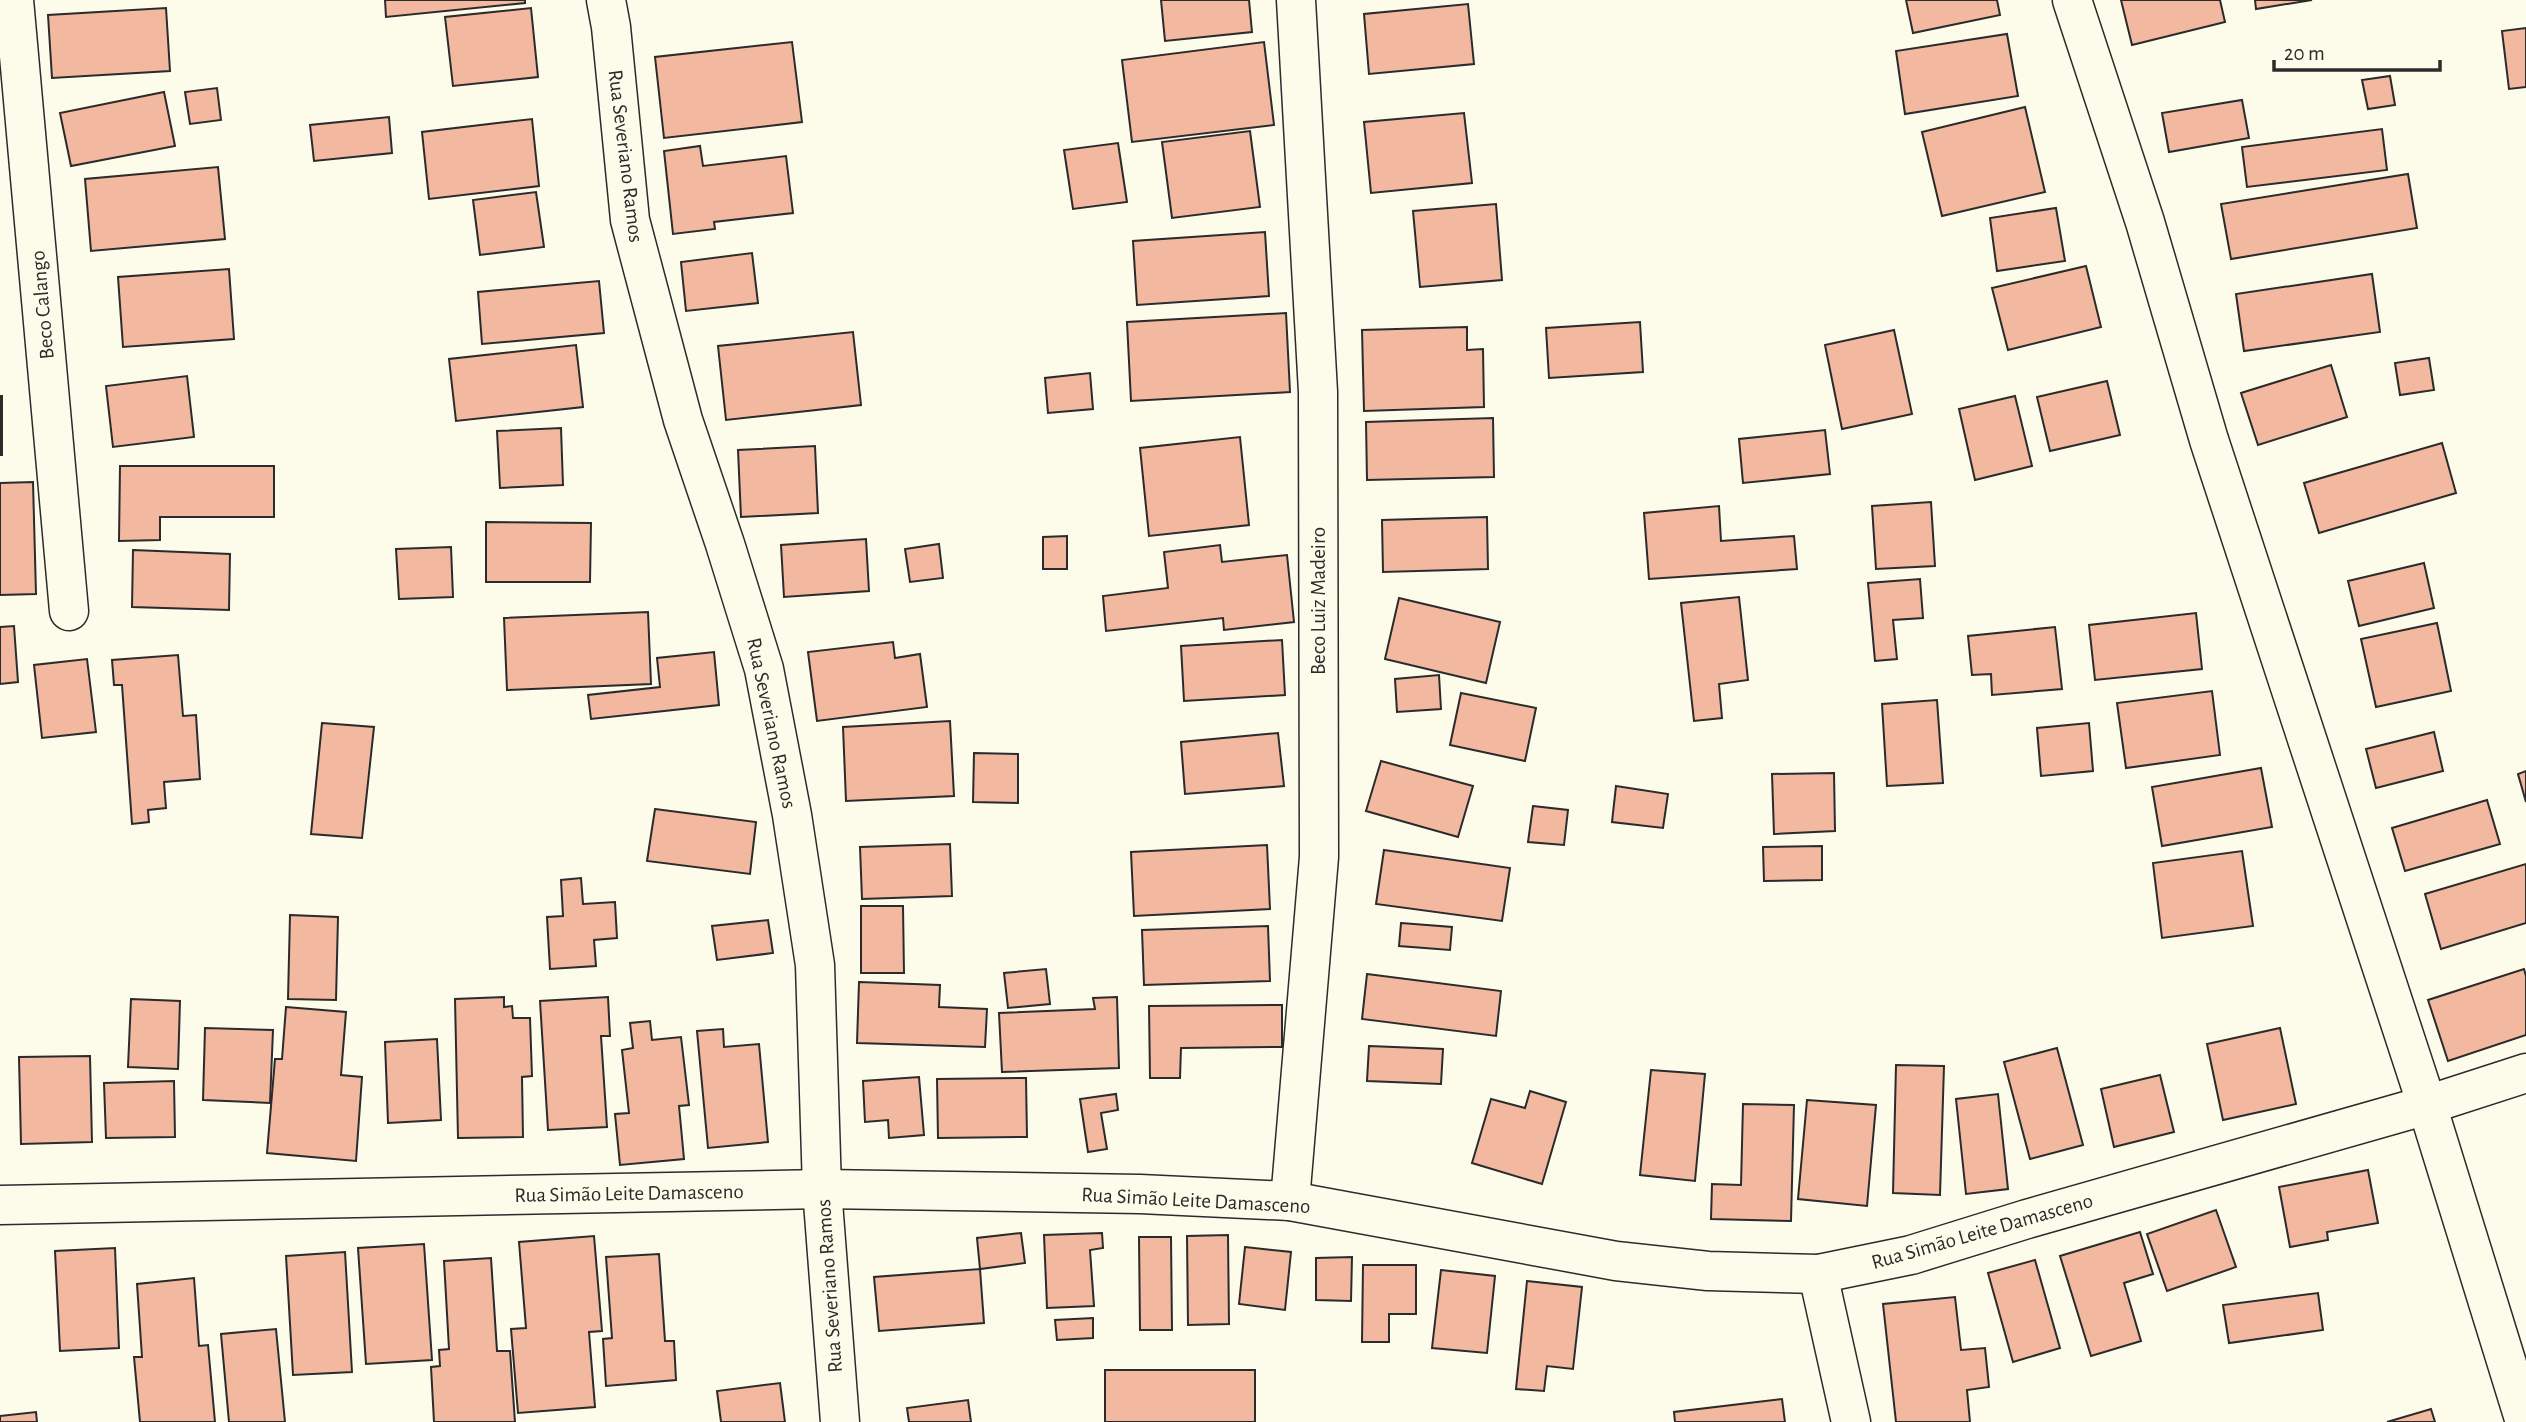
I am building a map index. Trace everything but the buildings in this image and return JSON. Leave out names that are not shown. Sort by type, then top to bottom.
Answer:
[{"type":"street","name":"Beco Calango","points":[[14,0],[69,611]]},
{"type":"street","name":"Rua Severiano Ramos","points":[[606,0],[630,220],[683,420],[764,669],[792,814],[815,965],[822,1189],[840,1422]]},
{"type":"street","name":"Beco Luiz Madeiro","points":[[1290,1201],[1319,857],[1318,393],[1296,0]]},
{"type":"street","points":[[2072,0],[2145,222],[2209,440],[2427,1105],[2525,1422]]},
{"type":"street","name":"Rua Simão Leite Damasceno","points":[[0,1205],[822,1189],[1140,1194],[1290,1201],[1616,1261],[1708,1271],[1818,1274],[1911,1255],[2027,1219],[2427,1105],[2526,1073]]},
{"type":"street","points":[[1818,1274],[1851,1422]]}]
